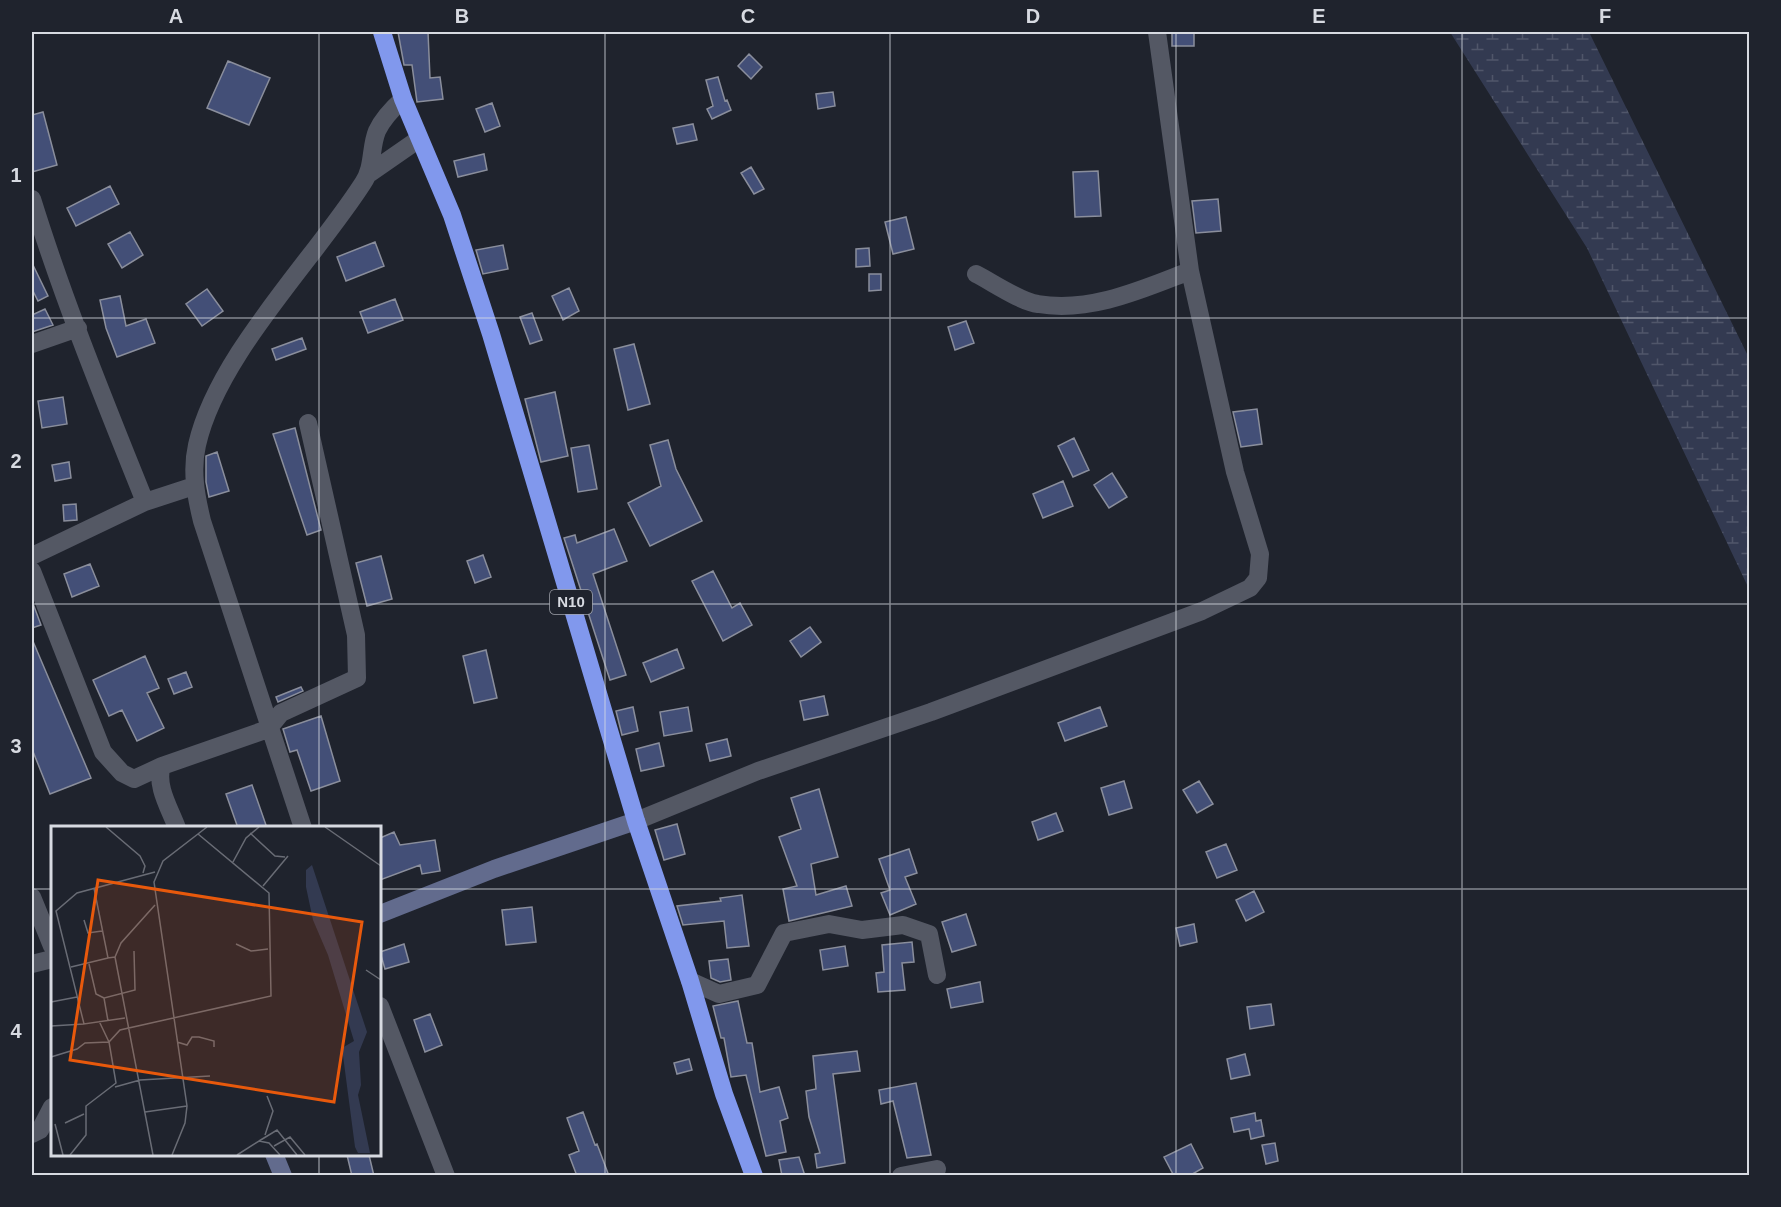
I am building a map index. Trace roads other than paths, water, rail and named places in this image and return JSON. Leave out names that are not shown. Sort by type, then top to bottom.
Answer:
[{"type":"highway","name":"N10","points":[[382,32],[403,99],[452,215],[491,334],[636,821],[690,981],[724,1094],[753,1176]]},
{"type":"street","points":[[381,914],[494,869],[636,821],[758,771],[931,712],[1202,611],[1250,588],[1258,578],[1260,554],[1235,472],[1190,272],[1158,32]]},
{"type":"street","points":[[370,173],[376,132],[388,113],[403,99]]},
{"type":"street","points":[[302,826],[268,729],[202,521],[194,486],[197,445],[219,387],[253,334],[343,214],[370,173],[419,139]]},
{"type":"street","points":[[32,199],[61,291],[78,328],[145,502]]},
{"type":"street","points":[[976,274],[1037,304],[1067,304],[1115,299],[1190,272]]},
{"type":"street","points":[[32,344],[78,328]]},
{"type":"street","points":[[32,571],[103,752],[122,773],[134,779],[162,766],[268,729],[281,713],[357,678],[356,635],[308,423]]},
{"type":"street","points":[[32,556],[145,502],[194,486]]},
{"type":"street","points":[[162,766],[159,774],[161,786],[176,826]]},
{"type":"street","points":[[32,897],[51,944]]},
{"type":"street","points":[[690,981],[719,994],[757,985],[784,933],[830,924],[862,930],[903,925],[929,934],[937,975]]},
{"type":"street","points":[[32,964],[51,959]]},
{"type":"street","points":[[381,1009],[446,1176]]},
{"type":"street","points":[[32,1134],[40,1130],[51,1109]]},
{"type":"street","points":[[274,1156],[283,1176]]},
{"type":"street","points":[[901,1176],[937,1169]]}]
